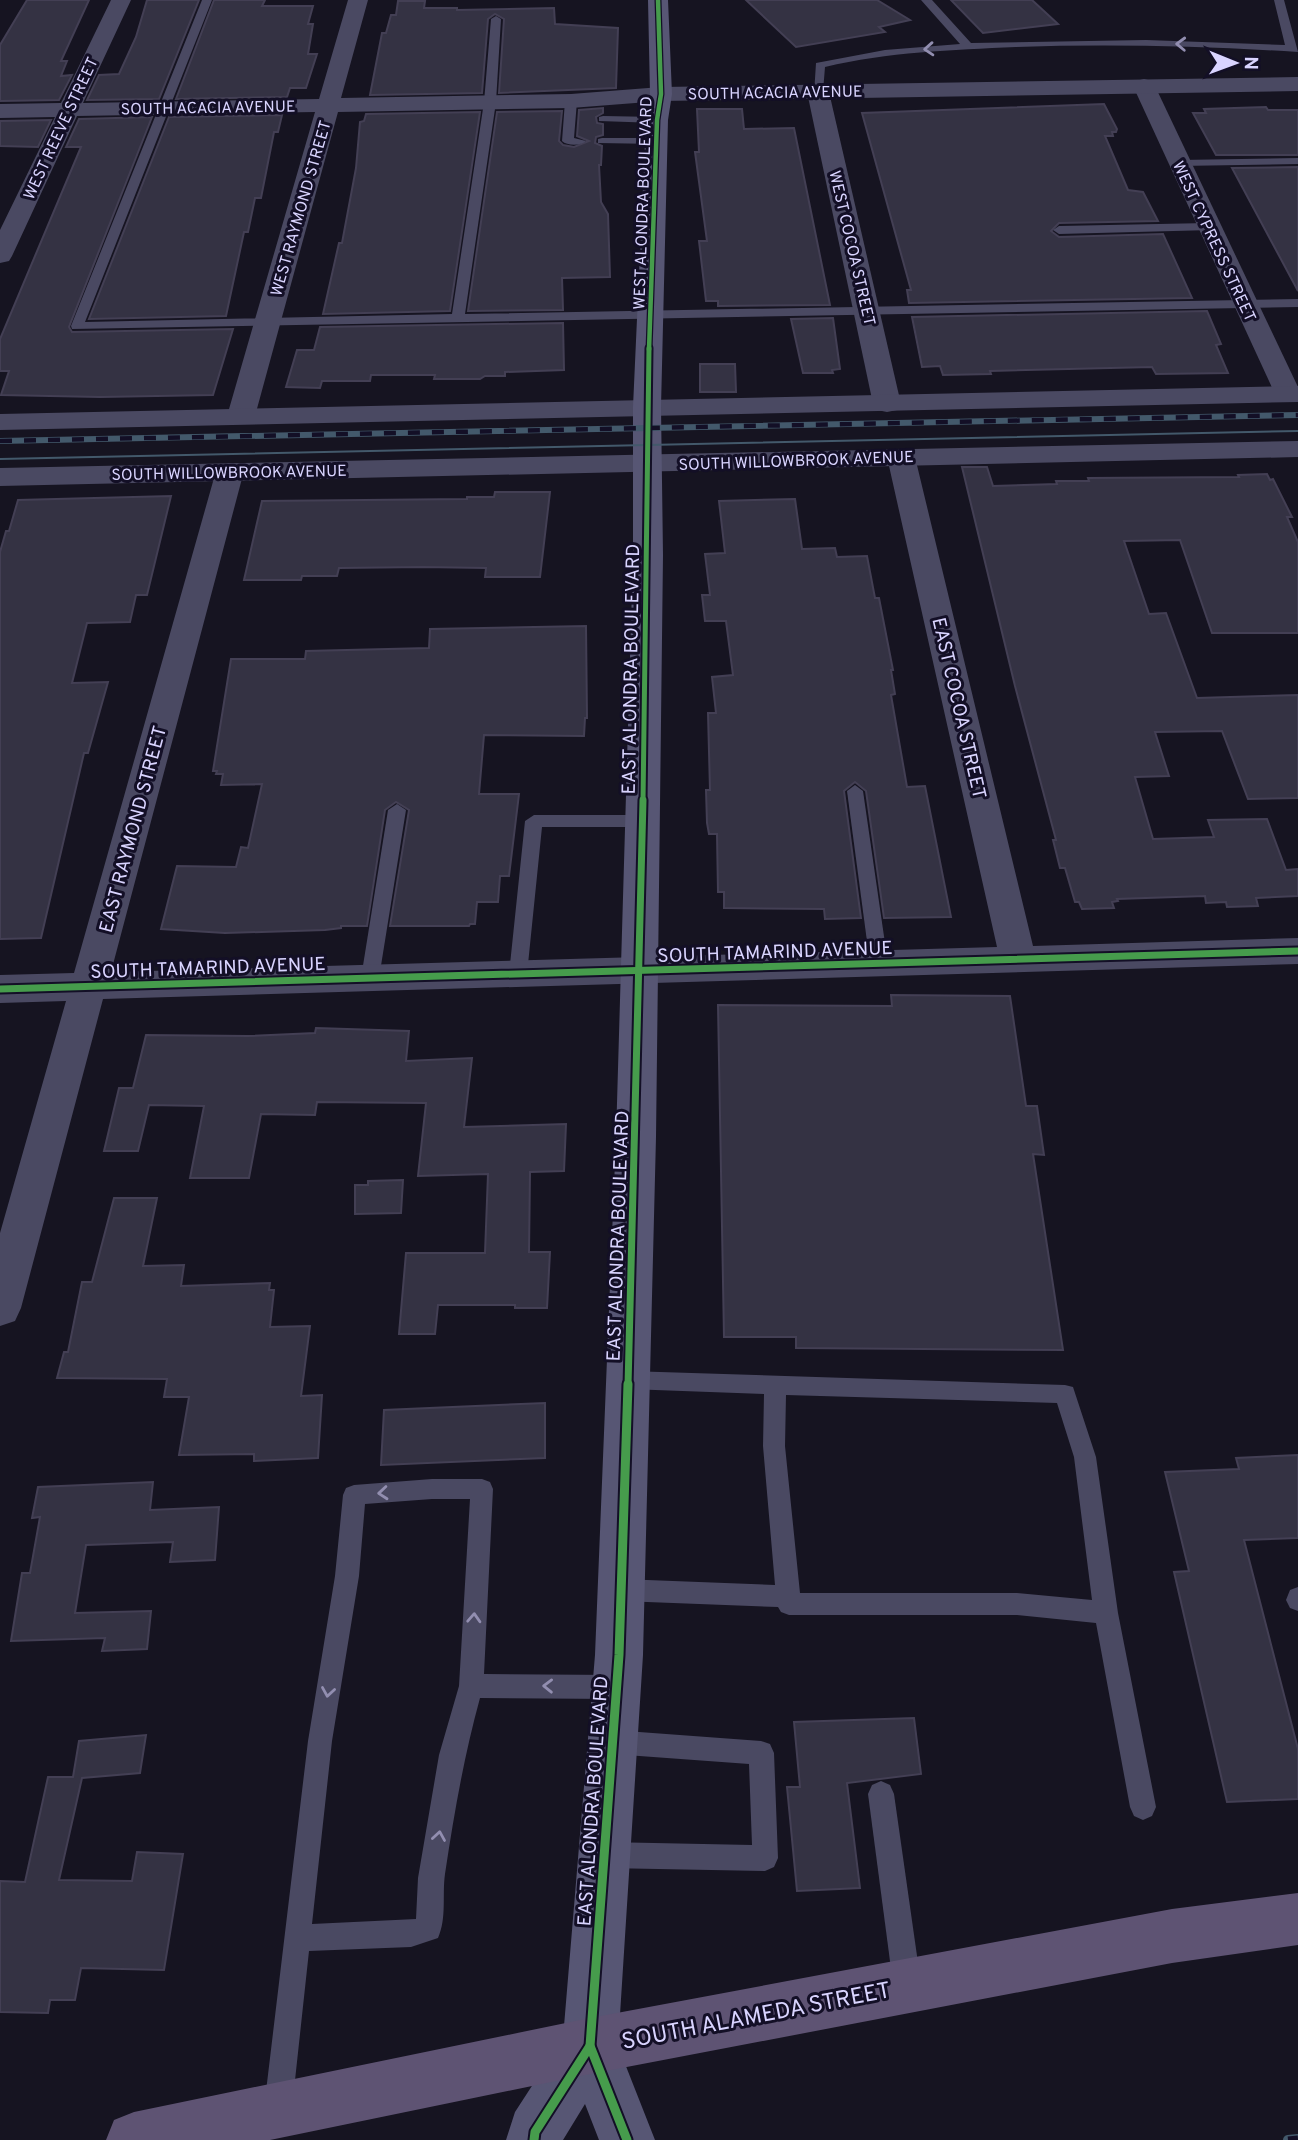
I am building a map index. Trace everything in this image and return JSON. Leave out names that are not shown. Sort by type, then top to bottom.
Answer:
[{"type":"main road","name":"WEST ALONDRA BOULEVARD","points":[[648,416],[657,131],[661,94],[658,0]]},
{"type":"main road","name":"EAST ALONDRA BOULEVARD","points":[[627,2140],[590,2046],[621,1590],[640,970],[648,416]]},
{"type":"main road","name":"SOUTH ALAMEDA STREET","points":[[134,2140],[590,2046],[1172,1936],[1298,1919]]},
{"type":"main road","name":"EAST ALONDRA BOULEVARD","points":[[534,2140],[535,2132],[590,2046]]},
{"type":"street","name":"WEST REEVE STREET","points":[[0,256],[121,0]]},
{"type":"street","name":"WEST RAYMOND STREET","points":[[241,416],[358,0]]},
{"type":"street","name":"SOUTH ACACIA AVENUE","points":[[0,111],[491,102],[574,113],[661,94],[1298,84]]},
{"type":"street","name":"WEST CYPRESS STREET","points":[[1144,86],[1208,227],[1293,394]]},
{"type":"street","name":"WEST COCOA STREET","points":[[818,92],[887,404]]},
{"type":"street","points":[[0,422],[241,416],[648,416],[887,404],[1293,394]]},
{"type":"street","name":"SOUTH WILLOWBROOK AVENUE","points":[[0,477],[1298,449]]},
{"type":"street","name":"EAST COCOA STREET","points":[[901,457],[1018,960]]},
{"type":"street","name":"EAST RAYMOND STREET","points":[[0,1308],[230,471]]},
{"type":"street","name":"SOUTH TAMARIND AVENUE","points":[[0,989],[1298,951]]},
{"type":"lane","points":[[207,0],[77,326],[1298,303]]},
{"type":"lane","points":[[926,0],[968,46]]},
{"type":"lane","points":[[818,92],[820,65],[861,54],[968,46],[1122,41],[1295,48],[1279,0]]},
{"type":"lane","points":[[458,318],[491,102],[496,19]]},
{"type":"lane","points":[[574,113],[568,141],[580,141]]},
{"type":"lane","points":[[603,120],[657,131]]},
{"type":"lane","points":[[602,141],[657,131]]},
{"type":"lane","points":[[1179,163],[1298,161]]},
{"type":"lane","points":[[1059,230],[1208,227]]},
{"type":"lane","points":[[855,791],[879,964]]},
{"type":"lane","points":[[370,978],[397,810]]},
{"type":"lane","points":[[518,974],[534,821],[642,821]]},
{"type":"lane","points":[[628,1380],[1065,1394],[1085,1457],[1107,1613],[1143,1807]]},
{"type":"lane","points":[[775,1384],[774,1446],[789,1604],[1017,1604],[1107,1613]]},
{"type":"lane","points":[[278,2110],[320,1741],[347,1576],[354,1495],[432,1489],[482,1489],[471,1686],[452,1755],[432,1878],[429,1929],[411,1934],[298,1938]]},
{"type":"lane","points":[[621,1590],[788,1596]]},
{"type":"lane","points":[[471,1686],[616,1687]]},
{"type":"lane","points":[[604,1855],[765,1858],[761,1753],[703,1751],[612,1742]]},
{"type":"lane","points":[[881,1794],[908,1986]]},
{"type":"building","points":[[27,0],[89,0],[61,61],[67,61],[61,76],[72,75],[59,100],[0,101],[0,45]]},
{"type":"building","points":[[147,0],[199,0],[159,99],[87,100],[99,75],[119,74],[136,37]]},
{"type":"building","points":[[214,0],[265,0],[262,6],[313,6],[308,24],[313,24],[308,54],[317,54],[306,88],[290,88],[287,97],[176,99]]},
{"type":"building","points":[[746,0],[877,0],[910,20],[879,27],[885,32],[796,47]]},
{"type":"building","points":[[951,0],[1032,0],[1058,24],[983,33]]},
{"type":"building","points":[[398,1],[425,1],[424,8],[457,10],[554,8],[555,24],[618,28],[616,88],[499,93],[504,19],[495,14],[488,19],[482,93],[370,95],[382,33],[386,33],[391,15],[396,15]]},
{"type":"building","points":[[1104,104],[1117,129],[1112,132],[1113,136],[1105,136],[1128,190],[1143,192],[1158,221],[1059,223],[1051,231],[1059,237],[1163,234],[1192,298],[909,303],[907,290],[911,290],[862,113]]},
{"type":"building","points":[[1266,107],[1268,110],[1298,110],[1298,155],[1216,155],[1193,113],[1206,113],[1204,109]]},
{"type":"building","points":[[603,108],[603,113],[596,117],[597,123],[603,124],[603,135],[596,137],[595,143],[602,146],[599,165],[601,202],[608,214],[610,277],[562,278],[563,310],[468,311],[497,112],[562,111],[559,141],[563,145],[574,147],[589,141],[577,136],[579,110]]},
{"type":"building","points":[[697,109],[742,109],[744,129],[794,128],[830,305],[718,306],[718,301],[706,301],[699,241],[707,241],[695,152],[699,152]]},
{"type":"building","points":[[480,112],[450,311],[323,314],[339,243],[342,243],[356,168],[360,122],[364,121],[366,114]]},
{"type":"building","points":[[282,115],[278,132],[274,132],[261,198],[255,198],[248,232],[244,232],[226,316],[89,319],[169,117]]},
{"type":"building","points":[[152,117],[69,327],[72,332],[233,329],[213,395],[1,395],[9,371],[0,371],[0,339],[81,147],[66,147],[79,119]]},
{"type":"building","points":[[51,120],[38,147],[0,146],[0,121]]},
{"type":"building","points":[[1298,167],[1298,291],[1232,168]]},
{"type":"building","points":[[1207,311],[1221,344],[1216,345],[1228,373],[1156,374],[1152,367],[990,371],[991,374],[943,375],[940,366],[922,367],[912,317]]},
{"type":"building","points":[[833,318],[840,369],[832,370],[833,373],[803,373],[791,319]]},
{"type":"building","points":[[563,323],[564,370],[505,372],[505,376],[485,376],[480,379],[434,379],[435,375],[371,375],[370,381],[322,381],[320,388],[286,387],[297,350],[314,350],[320,327]]},
{"type":"building","points":[[700,364],[735,364],[736,392],[700,392]]},
{"type":"building","points":[[962,467],[987,467],[993,486],[1057,484],[1056,481],[1089,481],[1088,478],[1239,477],[1238,475],[1267,474],[1270,480],[1273,479],[1292,517],[1287,517],[1298,542],[1298,633],[1212,633],[1180,540],[1124,541],[1149,614],[1166,613],[1197,698],[1298,695],[1298,798],[1248,799],[1222,731],[1155,732],[1169,776],[1135,777],[1153,839],[1214,837],[1208,820],[1267,819],[1286,870],[1298,869],[1298,896],[1256,898],[1258,906],[1227,907],[1226,902],[1206,903],[1205,896],[1117,899],[1118,901],[1112,902],[1114,908],[1082,909],[1079,902],[1075,902],[1065,868],[1060,868],[1053,840],[1056,840],[1015,686]]},
{"type":"building","points":[[495,492],[550,492],[540,577],[485,577],[486,568],[423,567],[339,568],[337,576],[302,576],[301,580],[244,580],[262,501],[467,499],[494,497]]},
{"type":"building","points":[[171,496],[147,595],[136,595],[130,622],[87,623],[72,683],[108,682],[88,753],[84,753],[41,938],[0,939],[0,552],[6,531],[9,531],[18,500]]},
{"type":"building","points":[[795,499],[802,549],[835,548],[837,557],[867,556],[875,598],[879,598],[893,670],[895,694],[891,695],[907,787],[925,786],[951,917],[884,918],[866,791],[855,782],[844,791],[861,918],[825,919],[824,909],[724,908],[724,892],[718,892],[717,834],[709,834],[707,823],[706,790],[710,790],[708,713],[716,713],[712,677],[733,675],[726,621],[705,621],[702,595],[710,595],[705,554],[725,553],[719,501]]},
{"type":"building","points":[[586,626],[587,718],[584,736],[484,735],[479,794],[519,794],[509,876],[500,876],[498,902],[477,902],[475,924],[390,926],[409,810],[396,802],[385,810],[367,926],[225,933],[161,929],[177,866],[236,867],[241,847],[248,848],[262,784],[221,785],[223,774],[213,771],[231,659],[305,659],[306,651],[429,648],[430,629]]},
{"type":"building","points":[[891,995],[1010,996],[1026,1106],[1037,1106],[1044,1155],[1033,1154],[1063,1350],[796,1348],[796,1337],[724,1337],[718,1005],[892,1006]]},
{"type":"building","points":[[316,1028],[409,1031],[406,1061],[472,1058],[464,1127],[566,1124],[564,1171],[530,1172],[529,1252],[550,1252],[547,1308],[515,1308],[515,1305],[438,1305],[435,1334],[399,1334],[406,1253],[485,1253],[488,1174],[418,1176],[426,1103],[317,1102],[315,1115],[261,1114],[249,1178],[190,1178],[204,1106],[149,1105],[138,1151],[104,1151],[119,1088],[133,1088],[146,1035],[248,1036],[315,1033]]},
{"type":"building","points":[[403,1180],[401,1213],[355,1214],[355,1185],[368,1185],[368,1181]]},
{"type":"building","points":[[114,1198],[157,1198],[143,1266],[184,1265],[181,1286],[270,1283],[269,1290],[274,1290],[270,1327],[310,1326],[301,1396],[322,1395],[318,1458],[254,1461],[254,1454],[179,1455],[189,1397],[164,1397],[167,1379],[57,1378],[64,1352],[68,1352],[82,1282],[92,1282]]},
{"type":"building","points":[[545,1403],[545,1458],[381,1465],[384,1410]]},
{"type":"building","points":[[1298,1455],[1298,1538],[1244,1540],[1298,1749],[1298,1799],[1227,1802],[1174,1572],[1189,1571],[1165,1472],[1239,1469],[1236,1458]]},
{"type":"building","points":[[153,1482],[150,1510],[219,1507],[215,1560],[170,1562],[173,1542],[86,1545],[75,1613],[151,1611],[147,1649],[102,1651],[105,1638],[11,1641],[22,1573],[30,1573],[40,1517],[32,1518],[38,1487]]},
{"type":"building","points":[[914,1718],[921,1774],[847,1783],[860,1888],[797,1891],[787,1787],[800,1787],[794,1722]]},
{"type":"building","points":[[146,1735],[140,1773],[82,1778],[59,1880],[132,1881],[137,1852],[183,1854],[164,1970],[81,1968],[75,2000],[50,2000],[48,2013],[0,2012],[0,1881],[25,1882],[48,1777],[73,1777],[79,1741]]},
{"type":"tram line","points":[[0,459],[1298,431]]},
{"type":"railway","points":[[0,441],[1298,415]]},
{"type":"railway","points":[[1288,2140],[1298,2139]]},
{"type":"cycle path","points":[[627,2140],[590,2046],[619,1655],[636,1137],[648,555],[647,407],[657,120],[661,94],[658,0]]},
{"type":"cycle path","points":[[0,989],[1298,951]]},
{"type":"cycle path","points":[[534,2140],[535,2132],[590,2046]]}]
